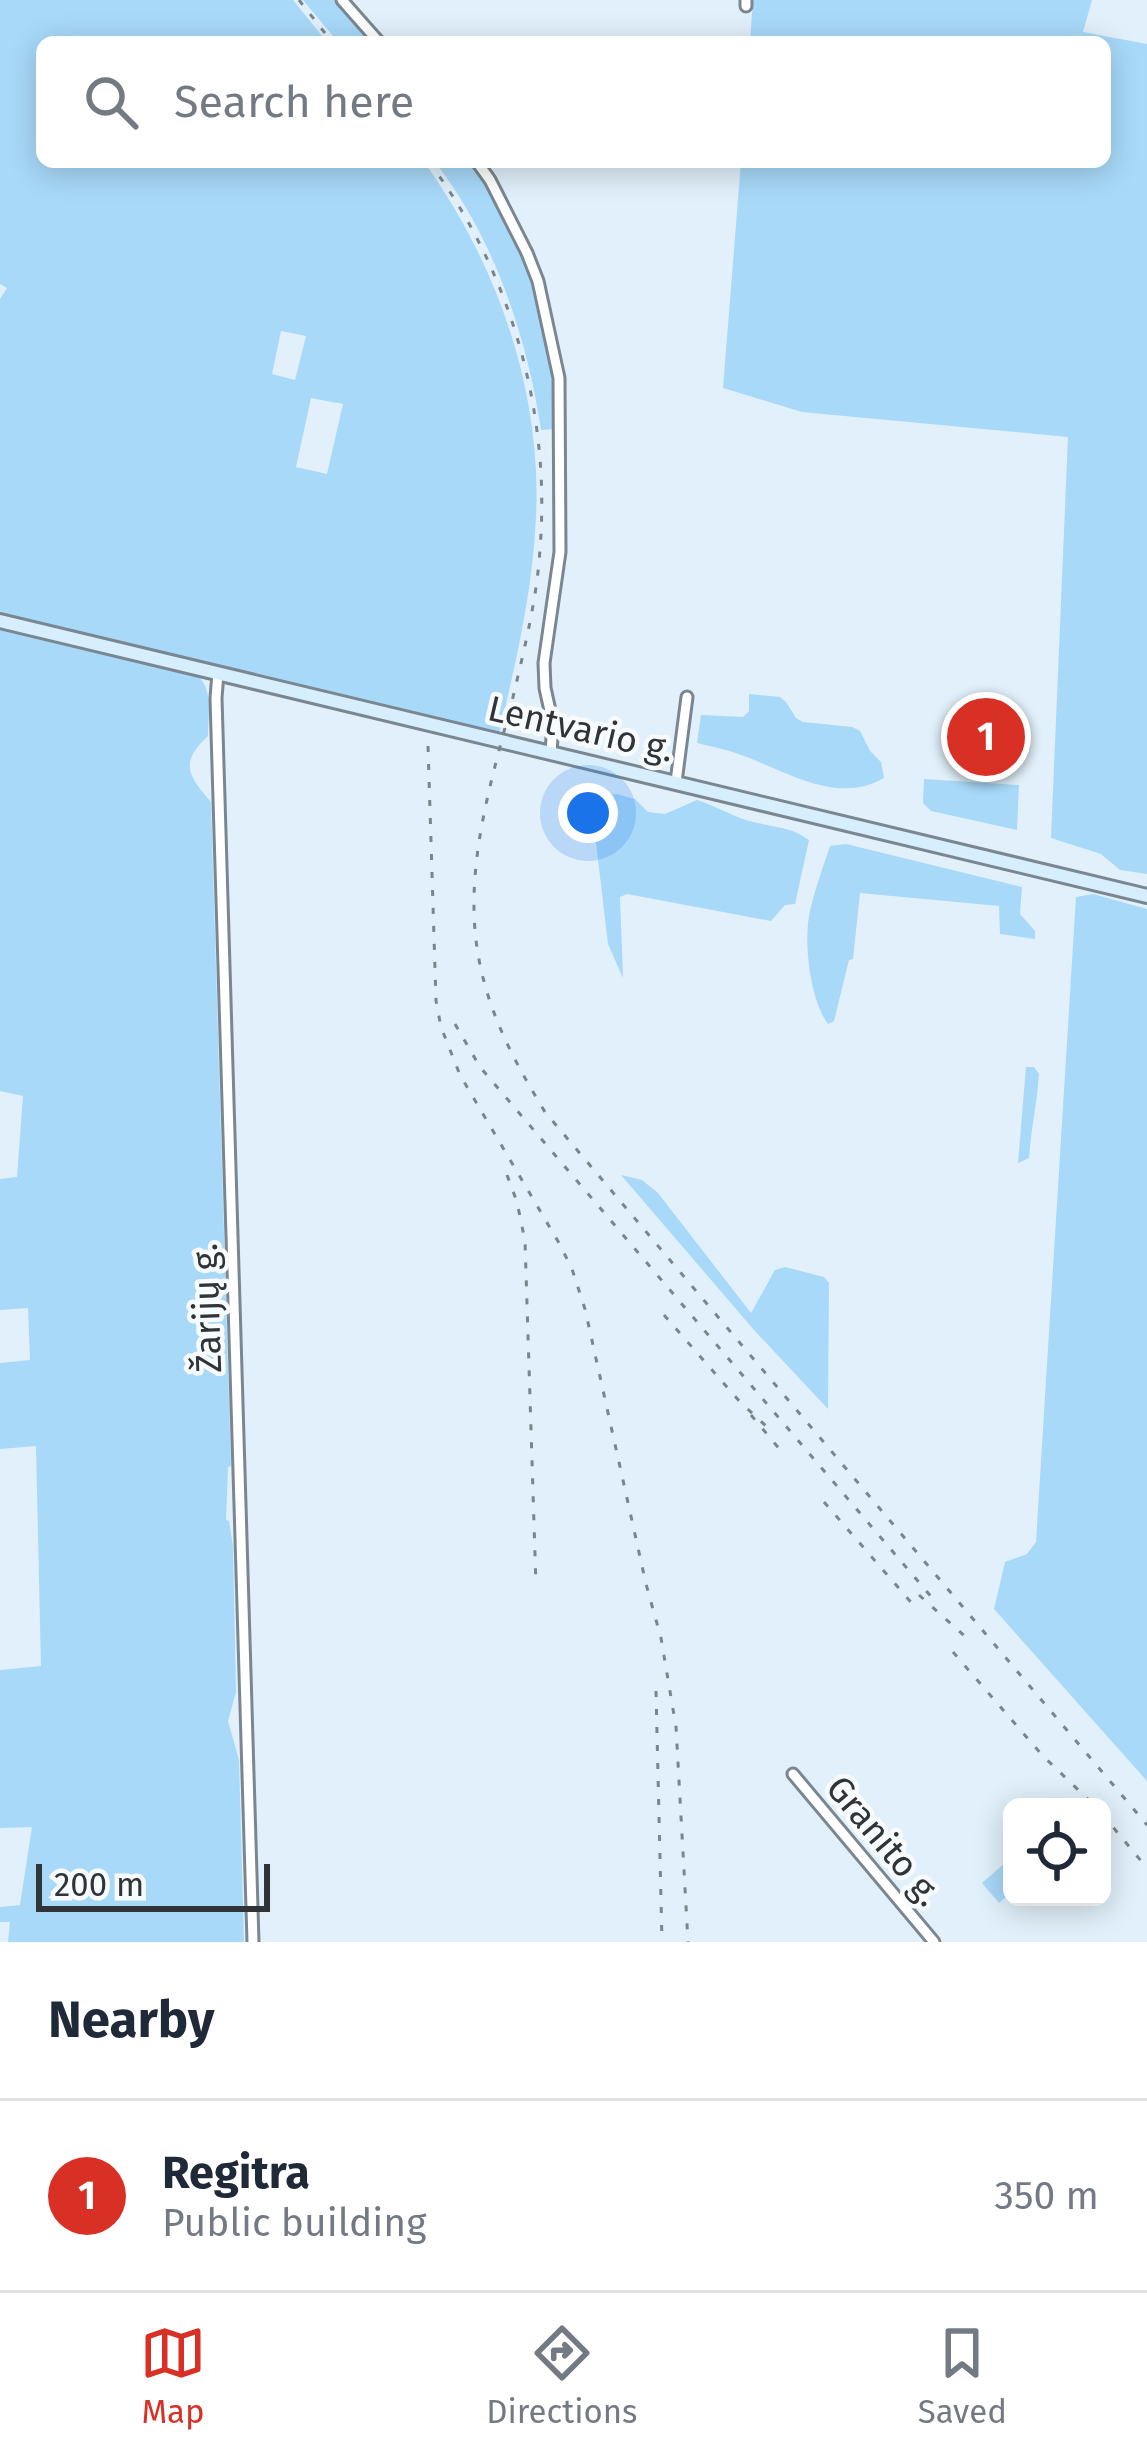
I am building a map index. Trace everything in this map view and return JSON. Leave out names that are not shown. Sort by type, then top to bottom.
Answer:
[{"type":"main road","name":"Lentvario g.","points":[[0,621],[1147,896]]},
{"type":"street","points":[[342,0],[374,36]]},
{"type":"street","points":[[481,168],[538,281],[559,378],[560,552],[544,663],[553,724],[551,752]]},
{"type":"street","name":"Žarijų g.","points":[[218,673],[253,1942]]},
{"type":"street","points":[[676,782],[686,697]]},
{"type":"street","name":"Granito g.","points":[[794,1774],[934,1942]]},
{"type":"shaded area","points":[[0,0],[293,0],[322,36],[36,36],[36,168],[428,168],[493,285],[510,330],[531,422],[536,469],[534,544],[523,626],[499,734],[0,615],[0,299],[7,288],[0,284]],"holes":[[[281,331],[306,336],[295,380],[272,374]],[[311,398],[343,404],[327,474],[296,467]]]},
{"type":"shaded area","points":[[303,0],[336,0],[367,36],[333,36]]},
{"type":"shaded area","points":[[753,0],[1092,0],[1083,32],[1104,36],[750,36]]},
{"type":"shaded area","points":[[1111,37],[1147,44],[1147,874],[1120,870],[1101,854],[1051,838],[1068,437],[802,412],[723,388],[741,168],[1111,168]]},
{"type":"shaded area","points":[[439,168],[477,168],[530,273],[543,324],[555,429],[541,430],[527,359],[505,289],[456,191]]},
{"type":"shaded area","points":[[0,628],[197,675],[208,695],[208,736],[193,753],[190,769],[211,802],[231,1466],[226,1520],[233,1546],[236,1692],[228,1721],[239,1760],[244,1942],[8,1942],[10,1922],[0,1922],[0,1907],[20,1905],[32,1827],[0,1828],[0,1670],[41,1666],[36,1446],[0,1449],[0,1363],[30,1360],[28,1308],[0,1310],[0,1179],[17,1177],[23,1096],[0,1091]]},
{"type":"shaded area","points":[[749,694],[780,697],[803,722],[860,731],[881,762],[884,778],[866,785],[831,787],[697,743],[701,715],[743,717],[749,711]]},
{"type":"shaded area","points":[[924,779],[1019,785],[1017,830],[931,811],[923,803]]},
{"type":"shaded area","points":[[616,794],[635,799],[648,812],[665,814],[697,800],[802,835],[809,840],[795,904],[785,905],[771,921],[627,894],[620,897],[623,978],[608,944],[595,834],[601,801]]},
{"type":"shaded area","points":[[846,844],[1022,887],[1020,914],[1035,931],[1035,939],[1000,934],[999,906],[860,893],[853,959],[834,1021],[828,1024],[813,986],[808,923],[830,846]]},
{"type":"shaded area","points":[[1093,894],[1147,909],[1147,1781],[994,1609],[1005,1562],[1027,1554],[1036,1542],[1076,897]]},
{"type":"shaded area","points":[[1026,1067],[1034,1067],[1039,1074],[1029,1158],[1018,1163]]},
{"type":"shaded area","points":[[621,1175],[642,1180],[658,1193],[751,1313],[775,1270],[785,1267],[824,1277],[829,1283],[828,1409],[754,1330]]},
{"type":"shaded area","points":[[1003,1865],[1003,1900],[999,1903],[982,1883]]},
{"type":"railway","points":[[299,0],[327,36]]},
{"type":"railway","points":[[433,168],[458,204],[503,296],[519,345],[539,446],[542,498],[536,586],[482,822],[474,887],[478,954],[504,1036],[545,1112],[1147,1825]]},
{"type":"railway","points":[[428,746],[436,1001],[441,1027],[460,1075],[559,1243],[585,1309],[661,1638],[676,1727],[688,1942]]},
{"type":"railway","points":[[455,1024],[480,1067],[934,1600]]},
{"type":"railway","points":[[507,1175],[525,1241],[536,1586]]},
{"type":"railway","points":[[664,1315],[766,1426]]},
{"type":"railway","points":[[751,1415],[782,1452]]},
{"type":"railway","points":[[824,1502],[916,1608]]},
{"type":"railway","points":[[919,1595],[968,1639]]},
{"type":"railway","points":[[953,1652],[1042,1755],[1087,1798]]},
{"type":"railway","points":[[656,1691],[662,1942]]},
{"type":"railway","points":[[1111,1825],[1147,1868]]},
{"type":"place","name":"Regitra","points":[[986,737]]}]
